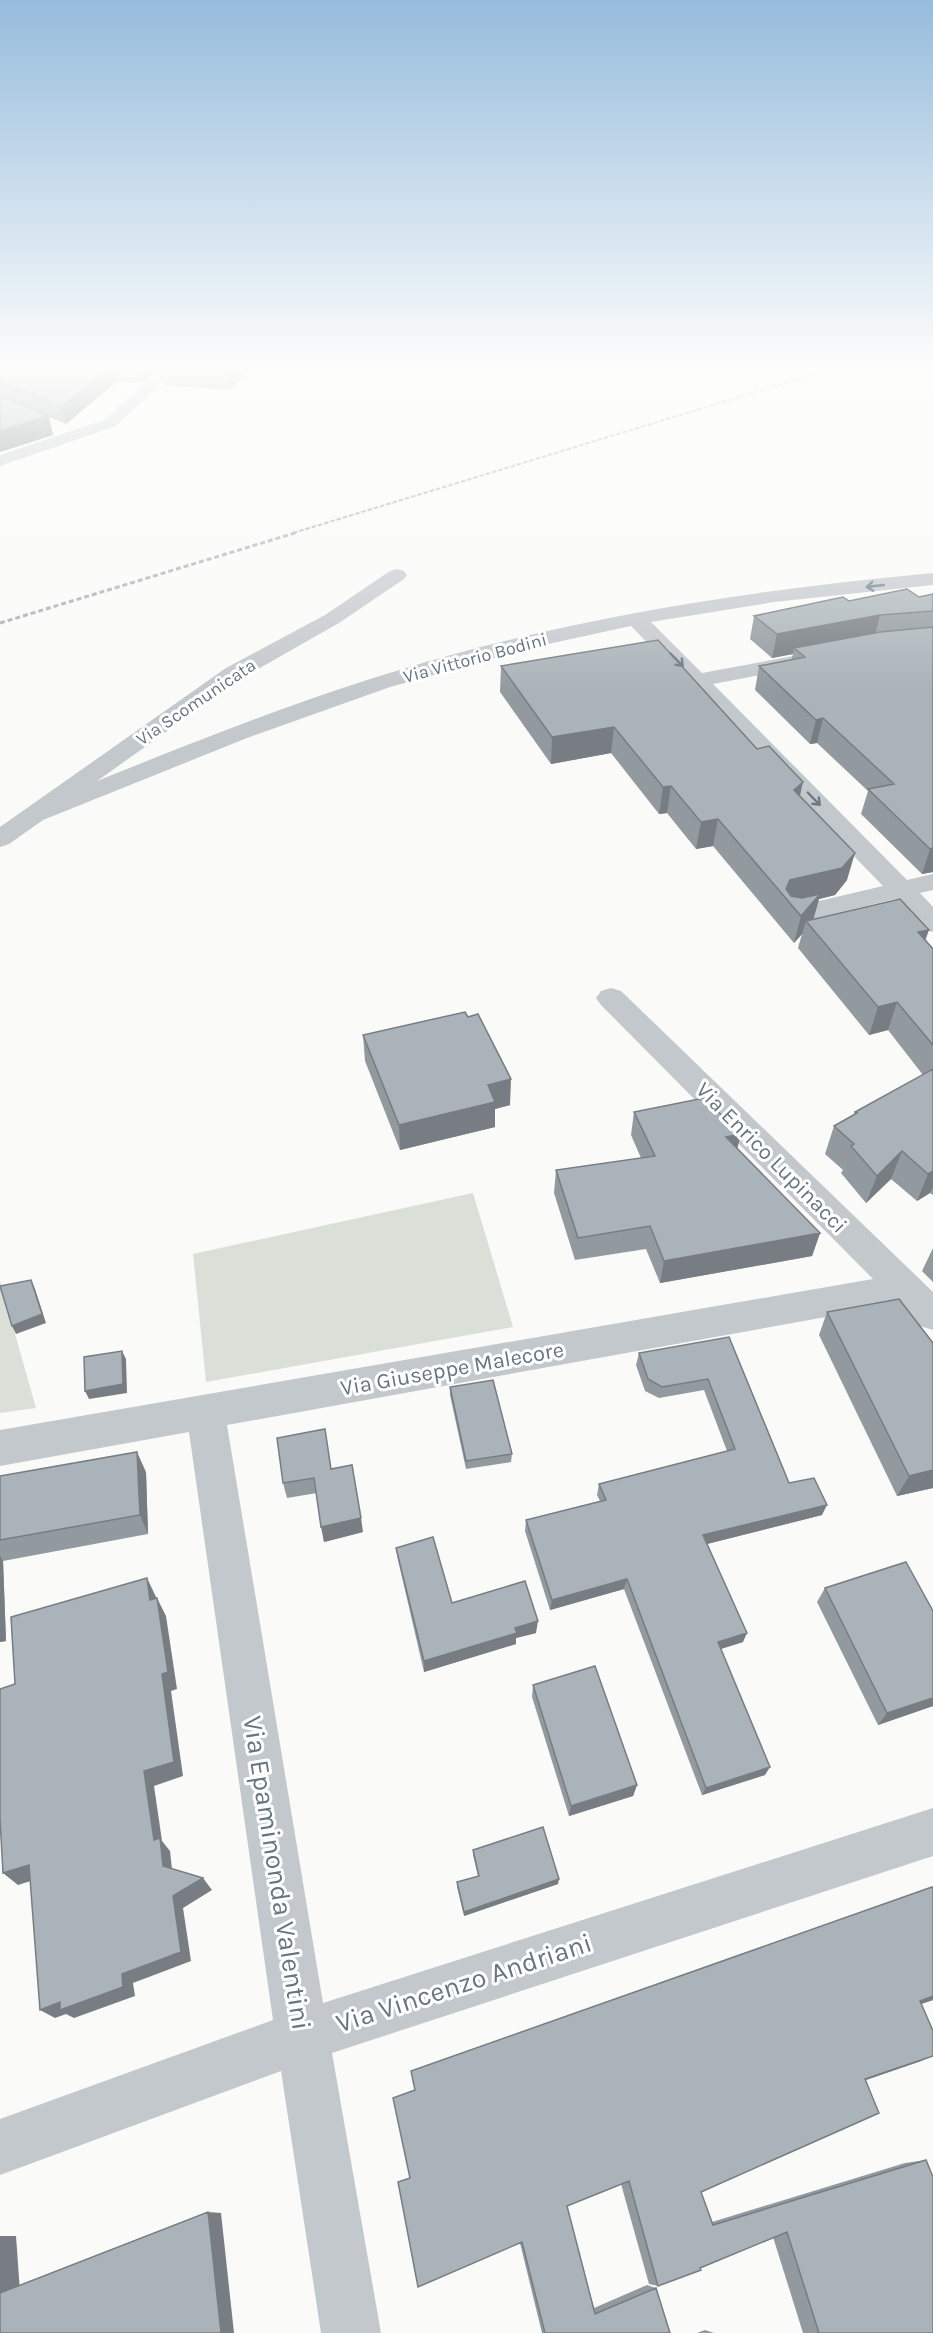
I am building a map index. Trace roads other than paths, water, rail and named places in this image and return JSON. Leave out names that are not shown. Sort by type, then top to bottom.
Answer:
[{"type":"street","name":"Via Scomunicata","points":[[0,839],[234,673],[332,619],[398,574]]},
{"type":"street","name":"Via Vittorio Bodini","points":[[36,814],[308,707],[450,663],[589,627],[736,601],[933,579]]},
{"type":"street","points":[[636,619],[933,923]]},
{"type":"street","points":[[697,680],[827,656]]},
{"type":"street","points":[[795,915],[933,882]]},
{"type":"street","name":"Via Enrico Lupinacci","points":[[611,998],[933,1315]]},
{"type":"street","name":"Via Giuseppe Malecore","points":[[0,1448],[905,1288]]},
{"type":"street","name":"Via Epaminonda Valentini","points":[[206,1412],[302,2036],[351,2333]]},
{"type":"street","name":"Via Vincenzo Andriani","points":[[0,2147],[302,2036],[933,1832]]},
{"type":"railway","points":[[293,533],[484,475]]},
{"type":"railway","points":[[0,623],[298,532]]}]
